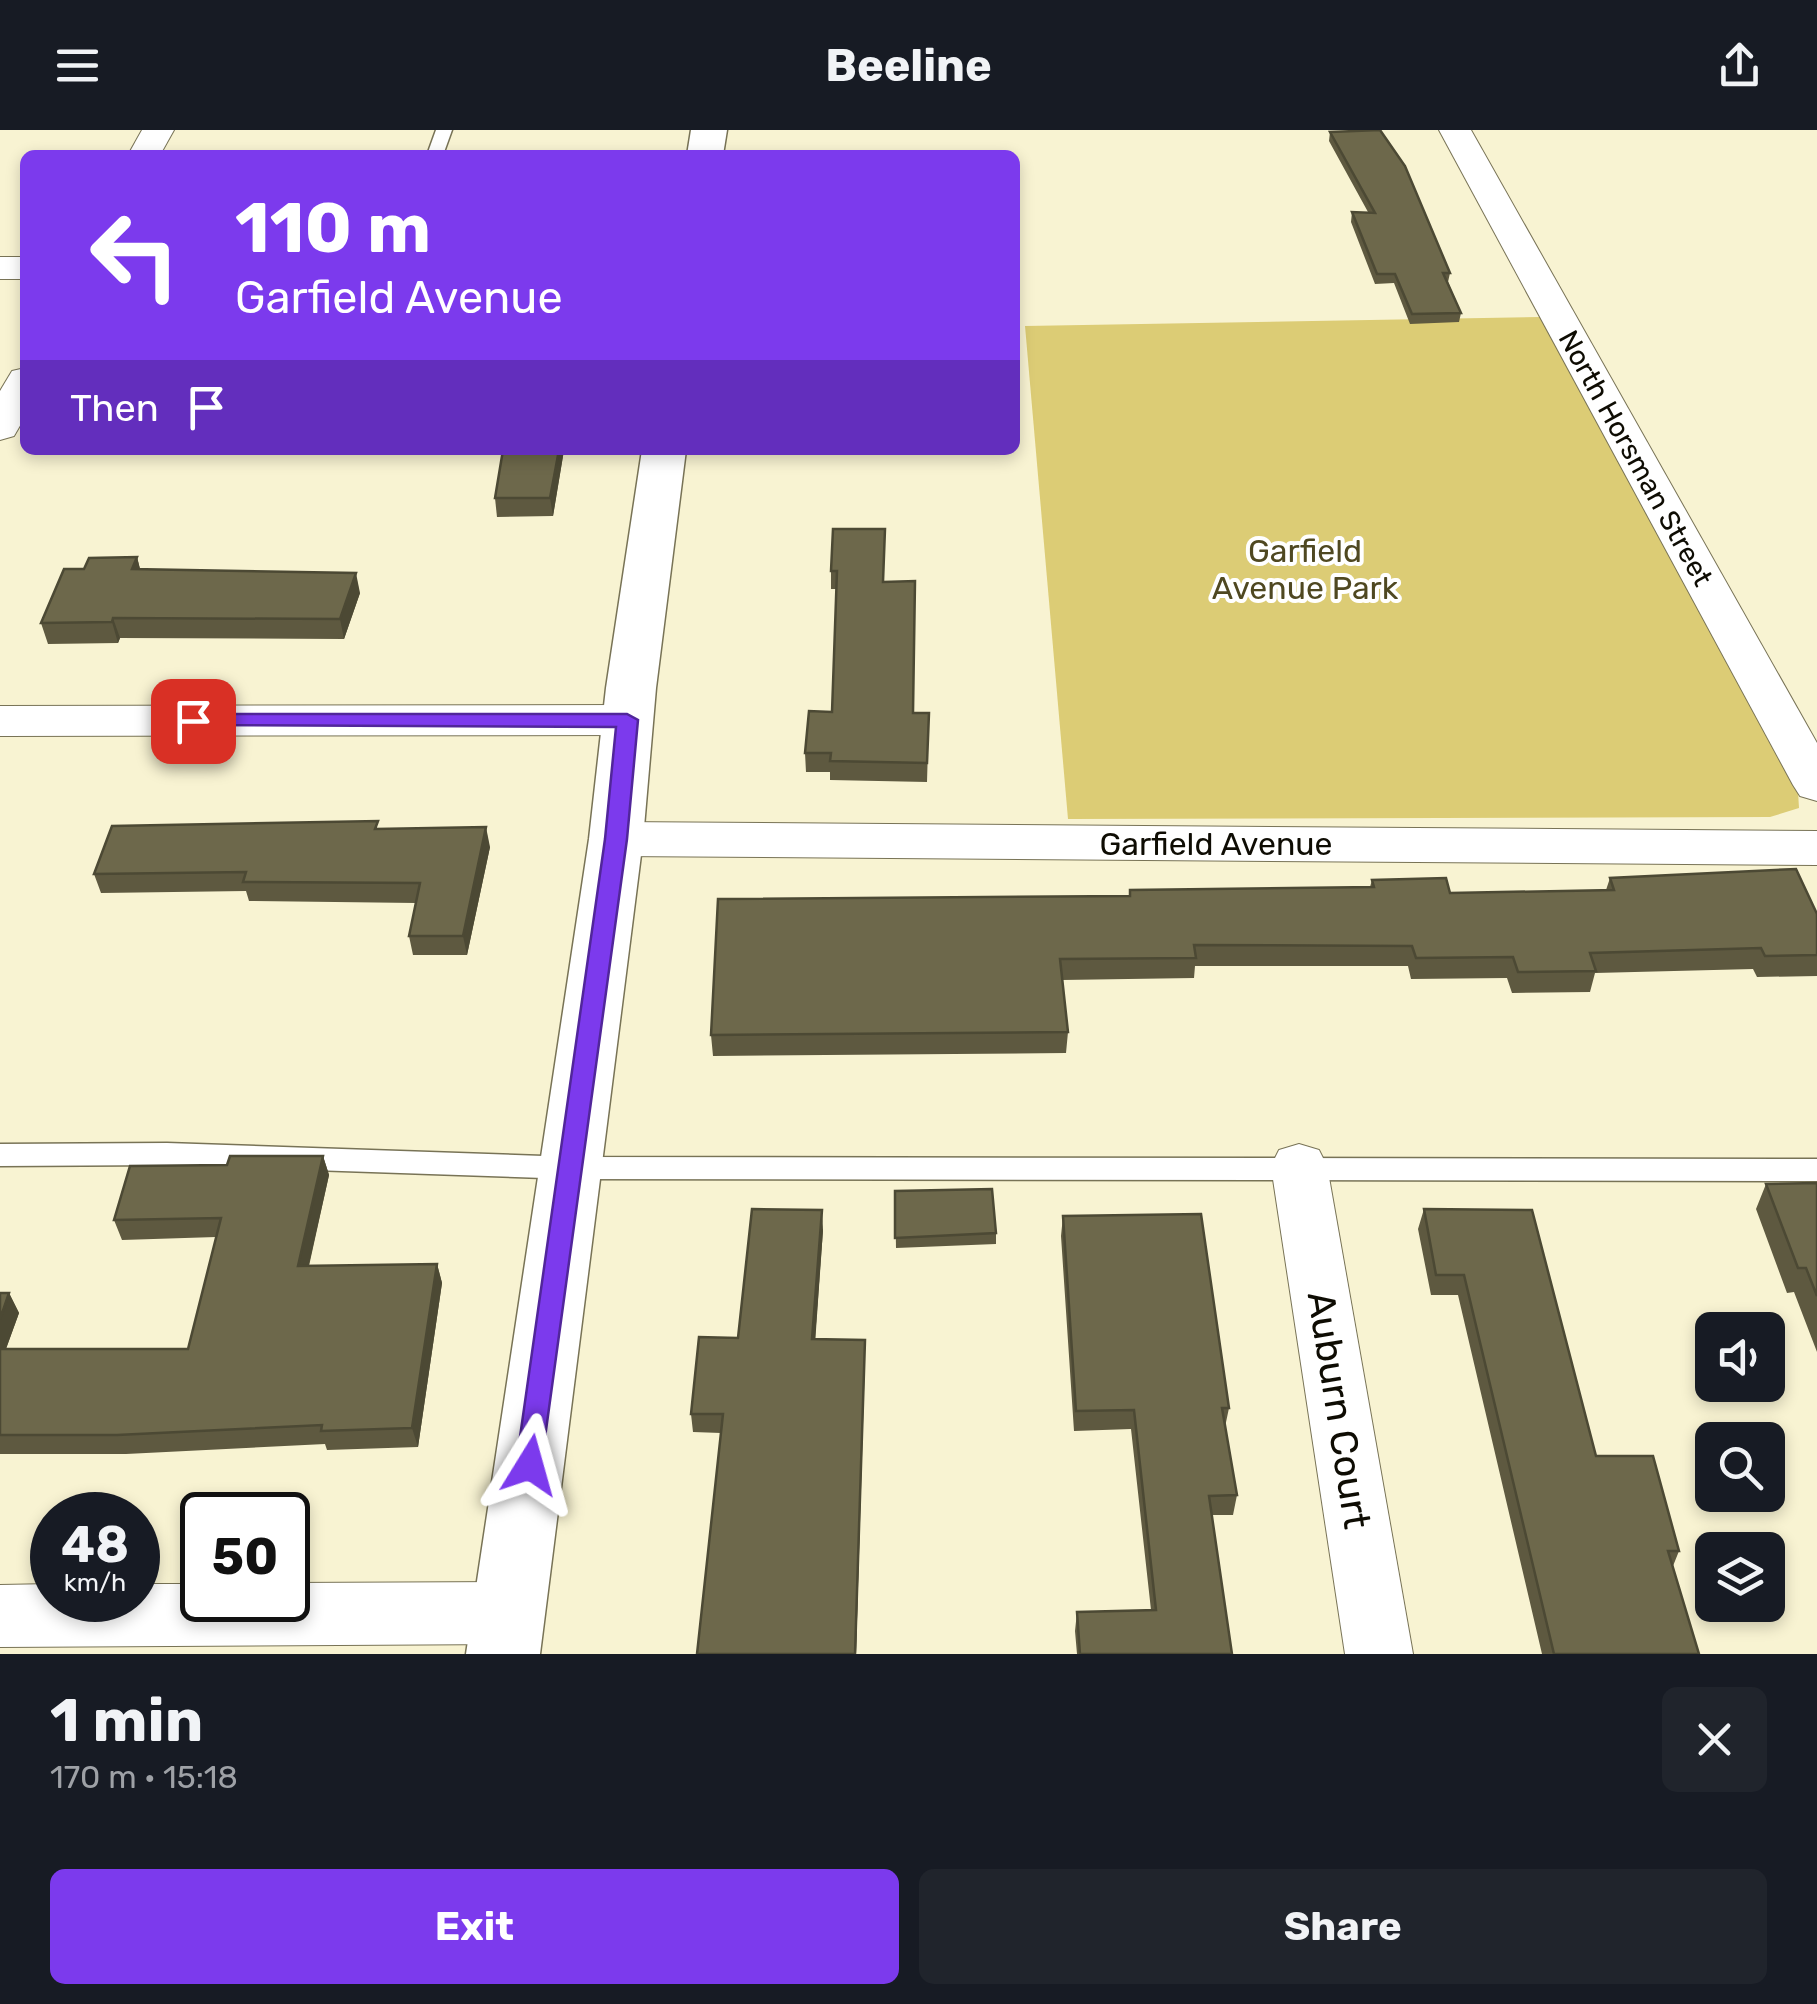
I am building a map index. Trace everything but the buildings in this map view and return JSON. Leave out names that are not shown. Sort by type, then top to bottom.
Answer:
[{"type":"main road","points":[[506,1634],[616,839],[627,720],[663,455]]},
{"type":"street","name":"North Horsman Street","points":[[1455,130],[1817,785]]},
{"type":"street","points":[[0,428],[20,389]]},
{"type":"street","points":[[0,721],[627,720]]},
{"type":"street","name":"Garfield Avenue","points":[[616,839],[1817,848]]},
{"type":"street","name":"Auburn Court","points":[[1299,1166],[1379,1654]]},
{"type":"street","points":[[0,1616],[506,1634]]},
{"type":"lane","points":[[0,1154],[167,1154],[572,1168],[1299,1166],[1817,1170]]},
{"type":"green space","name":"Garfield Avenue Park","points":[[1540,317],[1798,791],[1799,808],[1770,817],[1068,819],[1025,326]]},
{"type":"route","points":[[193,721],[627,720],[616,839],[530,1465]]}]
